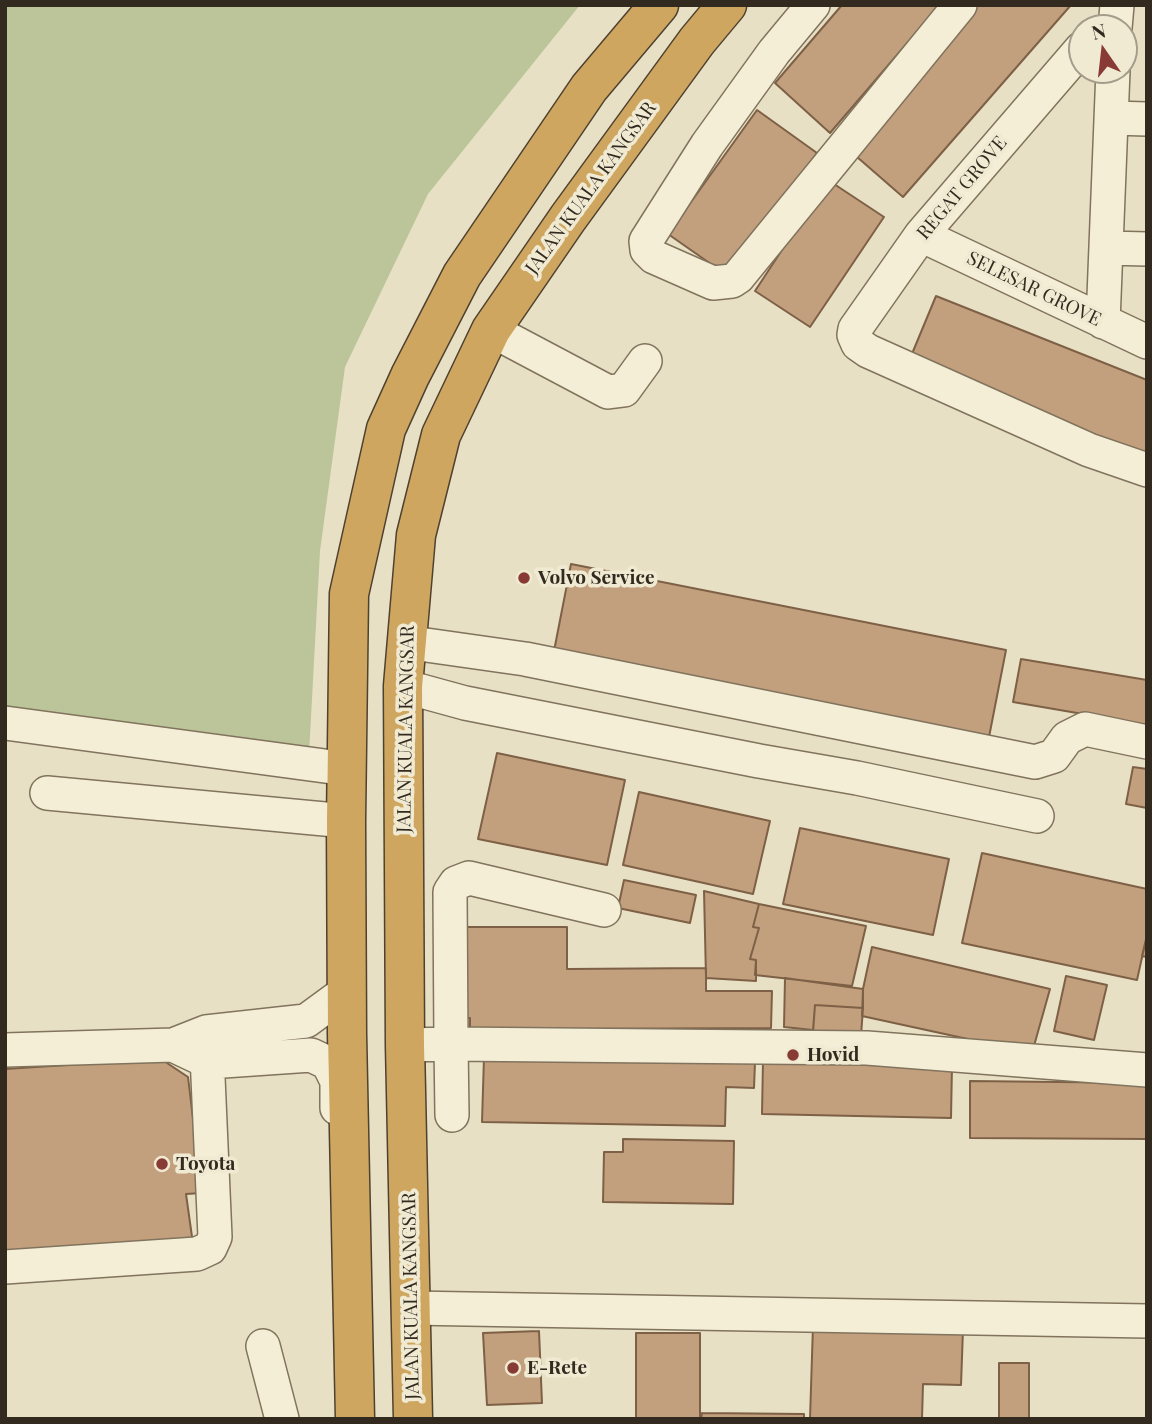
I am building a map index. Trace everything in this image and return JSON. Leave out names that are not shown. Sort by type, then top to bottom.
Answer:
[{"type":"highway","points":[[355,1419],[347,991],[349,594],[386,429],[462,275],[589,88],[659,5]]},
{"type":"highway","name":"JALAN KUALA KANGSAR","points":[[413,1419],[405,1045],[403,686],[416,535],[441,435],[491,330],[568,218],[697,41],[727,5]]},
{"type":"street","points":[[813,5],[774,52],[707,145],[646,241],[647,250],[653,257],[713,283],[732,281],[738,277],[960,5]]},
{"type":"street","name":"REGAT GROVE","points":[[1068,64],[921,235],[855,329],[854,335],[858,344],[868,351],[1089,450],[1147,470]]},
{"type":"street","points":[[1103,322],[1113,84]]},
{"type":"street","points":[[1112,118],[1147,119]]},
{"type":"street","name":"SELESAR GROVE","points":[[921,235],[1147,342]]},
{"type":"street","points":[[1106,248],[1147,249]]},
{"type":"street","points":[[491,330],[608,392],[624,390],[645,361]]},
{"type":"street","points":[[405,642],[525,659],[1035,762],[1054,756],[1067,738],[1085,729],[1147,742]]},
{"type":"street","points":[[403,686],[465,703],[857,778],[1037,816]]},
{"type":"street","points":[[5,723],[347,769]]},
{"type":"street","points":[[47,793],[346,821]]},
{"type":"street","points":[[452,1115],[450,892],[456,883],[468,878],[604,910]]},
{"type":"street","points":[[207,1047],[306,1021],[347,991]]},
{"type":"street","points":[[5,1050],[173,1045],[311,1055],[328,1063],[337,1081],[340,1259],[352,1283]]},
{"type":"street","points":[[405,1045],[867,1048],[1147,1070]]},
{"type":"street","points":[[5,1267],[197,1254],[210,1248],[215,1237],[207,1047]]},
{"type":"street","points":[[411,1308],[1147,1321]]},
{"type":"street","points":[[263,1346],[282,1419]]},
{"type":"green space","points":[[5,5],[580,5],[428,194],[345,367],[320,551],[308,773],[5,713]]},
{"type":"building","points":[[842,5],[940,5],[830,133],[775,83]]},
{"type":"building","points":[[975,5],[1071,5],[903,197],[849,150]]},
{"type":"building","points":[[757,110],[817,153],[728,276],[668,234]]},
{"type":"building","points":[[828,180],[884,217],[810,327],[755,291]]},
{"type":"building","points":[[936,296],[1147,380],[1147,457],[909,361]]},
{"type":"building","points":[[571,564],[1006,650],[989,737],[554,651]]},
{"type":"building","points":[[1021,659],[1147,680],[1147,725],[1013,702]]},
{"type":"building","points":[[497,753],[625,780],[607,865],[478,839]]},
{"type":"building","points":[[1133,767],[1147,769],[1147,808],[1126,804]]},
{"type":"building","points":[[639,792],[770,821],[753,894],[623,865]]},
{"type":"building","points":[[800,828],[949,859],[933,935],[783,904]]},
{"type":"building","points":[[982,853],[1147,889],[1147,935],[1137,980],[962,943]]},
{"type":"building","points":[[624,880],[696,895],[690,923],[618,908]]},
{"type":"building","points":[[704,891],[759,904],[753,927],[759,928],[750,959],[756,960],[756,981],[706,978]]},
{"type":"building","points":[[759,904],[866,926],[852,986],[755,975],[756,960],[750,959],[759,928],[753,927]]},
{"type":"building","points":[[463,927],[567,927],[567,969],[706,968],[706,991],[772,991],[771,1028],[563,1029],[470,1036],[470,1018],[463,1018]]},
{"type":"building","points":[[1147,935],[1147,957],[1142,956]]},
{"type":"building","points":[[872,947],[1050,989],[1032,1053],[862,1016],[863,989]]},
{"type":"building","points":[[1066,976],[1107,985],[1094,1040],[1054,1031]]},
{"type":"building","points":[[785,978],[863,989],[863,1008],[815,1005],[813,1030],[784,1027]]},
{"type":"building","points":[[815,1005],[863,1008],[859,1064],[811,1061]]},
{"type":"building","points":[[484,1057],[755,1062],[754,1088],[726,1087],[725,1126],[482,1122]]},
{"type":"building","points":[[161,1059],[188,1077],[202,1193],[186,1194],[193,1244],[5,1259],[5,1069]]},
{"type":"building","points":[[763,1061],[952,1065],[951,1118],[762,1114]]},
{"type":"building","points":[[970,1081],[1147,1083],[1147,1139],[970,1138]]},
{"type":"building","points":[[623,1139],[734,1141],[733,1204],[603,1202],[604,1152],[623,1152]]},
{"type":"building","points":[[813,1325],[963,1329],[961,1385],[923,1384],[922,1419],[810,1419]]},
{"type":"building","name":"E-Rete","points":[[539,1331],[542,1403],[487,1405],[483,1333]]},
{"type":"building","points":[[636,1333],[700,1333],[700,1419],[636,1419]]},
{"type":"building","points":[[999,1363],[1029,1363],[1029,1419],[999,1419]]},
{"type":"building","points":[[702,1413],[804,1414],[804,1419],[701,1419]]},
{"type":"place","name":"Volvo Service","points":[[524,578]]},
{"type":"place","name":"Hovid","points":[[793,1055]]},
{"type":"place","name":"Toyota","points":[[162,1164]]},
{"type":"place","name":"E-Rete","points":[[513,1368]]}]
